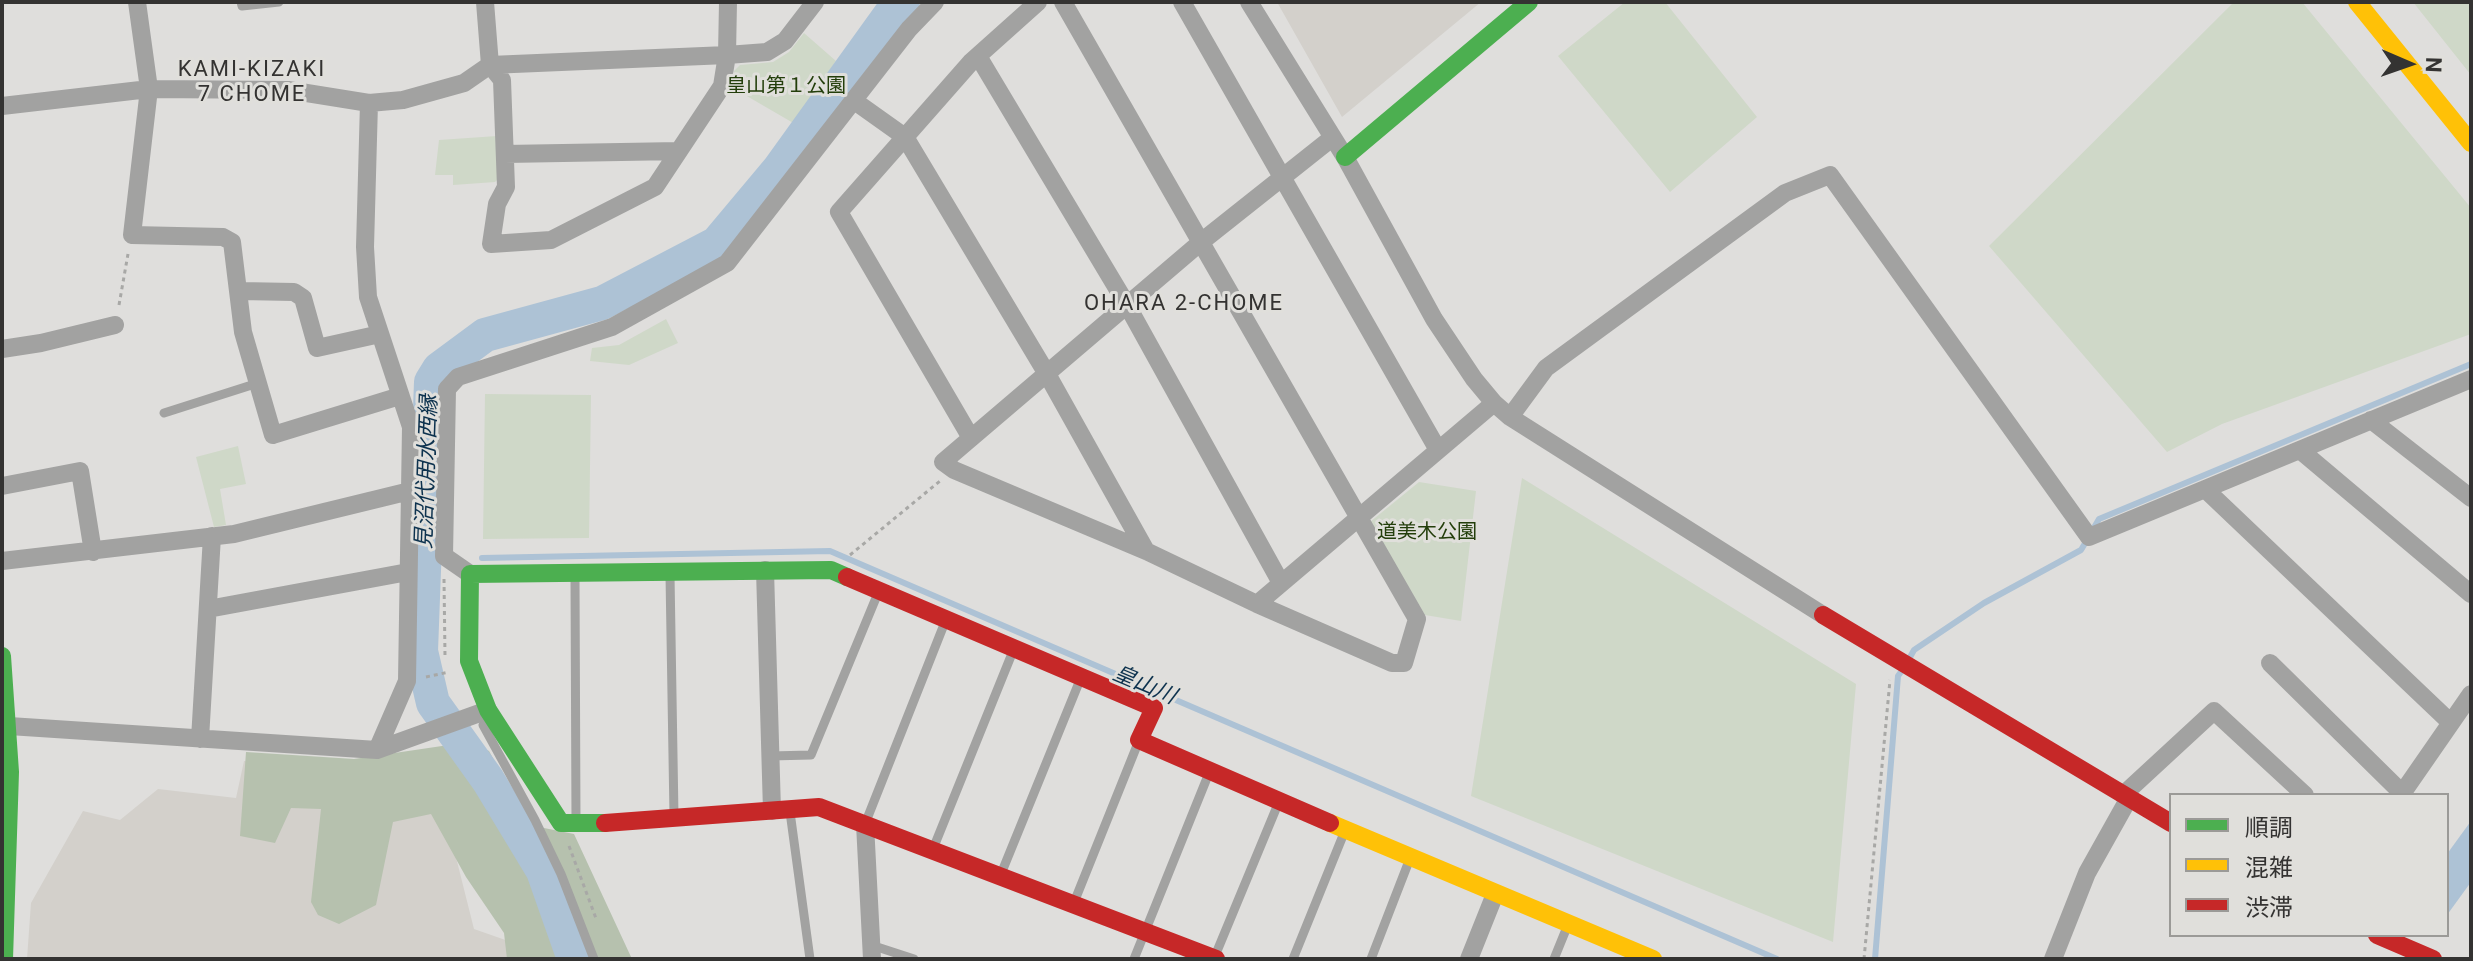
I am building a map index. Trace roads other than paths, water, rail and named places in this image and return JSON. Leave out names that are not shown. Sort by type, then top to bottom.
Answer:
[{"type":"street","points":[[137,2],[149,89],[132,235],[223,237],[232,242],[243,332],[273,435],[400,396]]},
{"type":"street","points":[[485,2],[490,65],[502,80],[506,187],[497,204],[491,244],[551,240],[655,187],[722,86],[727,55],[728,2]]},
{"type":"street","points":[[2,106],[149,89],[288,90],[369,103],[403,100],[464,83],[490,65],[759,54],[775,49],[785,41],[815,2]]},
{"type":"street","points":[[935,2],[909,29],[727,263],[612,327],[458,377],[447,389],[444,556],[470,574],[831,570],[1154,708],[1139,740],[1649,958]]},
{"type":"street","points":[[971,438],[839,212],[978,56],[1038,2]]},
{"type":"street","points":[[1063,2],[1201,242],[1359,517],[1417,619],[1404,663],[1392,663],[1146,551],[954,470],[943,462],[1201,242],[1332,138]]},
{"type":"street","points":[[1182,2],[1438,450]]},
{"type":"street","points":[[1249,2],[1345,157],[1434,319],[1494,403],[1510,417],[1823,615],[2169,822]]},
{"type":"street","points":[[1345,157],[1529,2]]},
{"type":"street","points":[[2357,2],[2471,143]]},
{"type":"street","points":[[978,56],[1127,305],[1281,583]]},
{"type":"street","points":[[853,100],[905,137],[1047,374],[1146,551]]},
{"type":"street","points":[[369,103],[365,247],[368,297],[411,427],[407,681],[377,750]]},
{"type":"street","points":[[505,154],[679,151]]},
{"type":"street","points":[[1510,417],[1546,368],[1785,193],[1830,175],[2089,537],[2471,379]]},
{"type":"street","points":[[240,291],[294,292],[303,298],[317,348],[380,334]]},
{"type":"street","points":[[2,349],[115,325]]},
{"type":"street","points":[[1257,604],[1494,403]]},
{"type":"street","points":[[2371,420],[2471,498]]},
{"type":"street","points":[[2300,450],[2471,594]]},
{"type":"street","points":[[2,486],[80,471],[93,552]]},
{"type":"street","points":[[2205,489],[2451,723]]},
{"type":"street","points":[[2,561],[234,534],[410,491]]},
{"type":"street","points":[[200,739],[212,536]]},
{"type":"street","points":[[765,570],[770,756],[781,810]]},
{"type":"street","points":[[208,609],[408,572]]},
{"type":"street","points":[[470,574],[469,661],[479,714],[569,823],[819,807],[1215,959]]},
{"type":"street","points":[[2,656],[9,726],[4,959]]},
{"type":"street","points":[[2270,663],[2401,793]]},
{"type":"street","points":[[2403,793],[2471,694]]},
{"type":"street","points":[[2053,959],[2087,873],[2126,797],[2214,711],[2303,793]]},
{"type":"street","points":[[9,726],[377,750],[479,714]]},
{"type":"street","points":[[865,824],[872,952]]},
{"type":"street","points":[[1469,959],[1495,894]]},
{"type":"street","points":[[2382,937],[2433,959]]},
{"type":"lane","points":[[241,2],[242,6],[279,2]]},
{"type":"lane","points":[[164,413],[258,383]]},
{"type":"lane","points":[[670,572],[674,818]]},
{"type":"lane","points":[[569,823],[575,573]]},
{"type":"lane","points":[[770,756],[811,755],[879,590]]},
{"type":"lane","points":[[865,824],[947,619]]},
{"type":"lane","points":[[933,850],[1014,648]]},
{"type":"lane","points":[[1000,876],[1081,677]]},
{"type":"lane","points":[[479,714],[541,834],[594,959]]},
{"type":"lane","points":[[1073,904],[1139,740]]},
{"type":"lane","points":[[1134,959],[1210,771]]},
{"type":"lane","points":[[1215,959],[1279,801]]},
{"type":"lane","points":[[781,810],[810,959]]},
{"type":"lane","points":[[1293,959],[1346,829]]},
{"type":"lane","points":[[1371,959],[1410,858]]},
{"type":"lane","points":[[1554,959],[1568,924]]},
{"type":"lane","points":[[872,952],[914,959]]},
{"type":"water","points":[[2471,821],[2471,882],[2449,912],[2449,851]]},
{"type":"waterway","name":"見沼代用水西縁","points":[[574,959],[543,871],[488,780],[433,703],[421,651],[431,382],[439,369],[485,335],[602,303],[717,243],[779,169],[892,12],[903,2]]},
{"type":"waterway","points":[[2092,531],[2099,519],[2471,364]]},
{"type":"waterway","points":[[1909,659],[1914,650],[1984,603],[2081,550],[2087,540]]},
{"type":"waterway","name":"皇山川","points":[[482,558],[830,551],[1777,959]]},
{"type":"waterway","points":[[1875,959],[1898,676],[1903,669]]},
{"type":"district","name":"KAMI-KIZAKI 7 CHOME","points":[[252,82]]},
{"type":"district","name":"OHARA 2-CHOME","points":[[1184,304]]},
{"type":"park label","name":"皇山第１公園","points":[[786,87]]},
{"type":"park label","name":"道美木公園","points":[[1427,533]]}]
